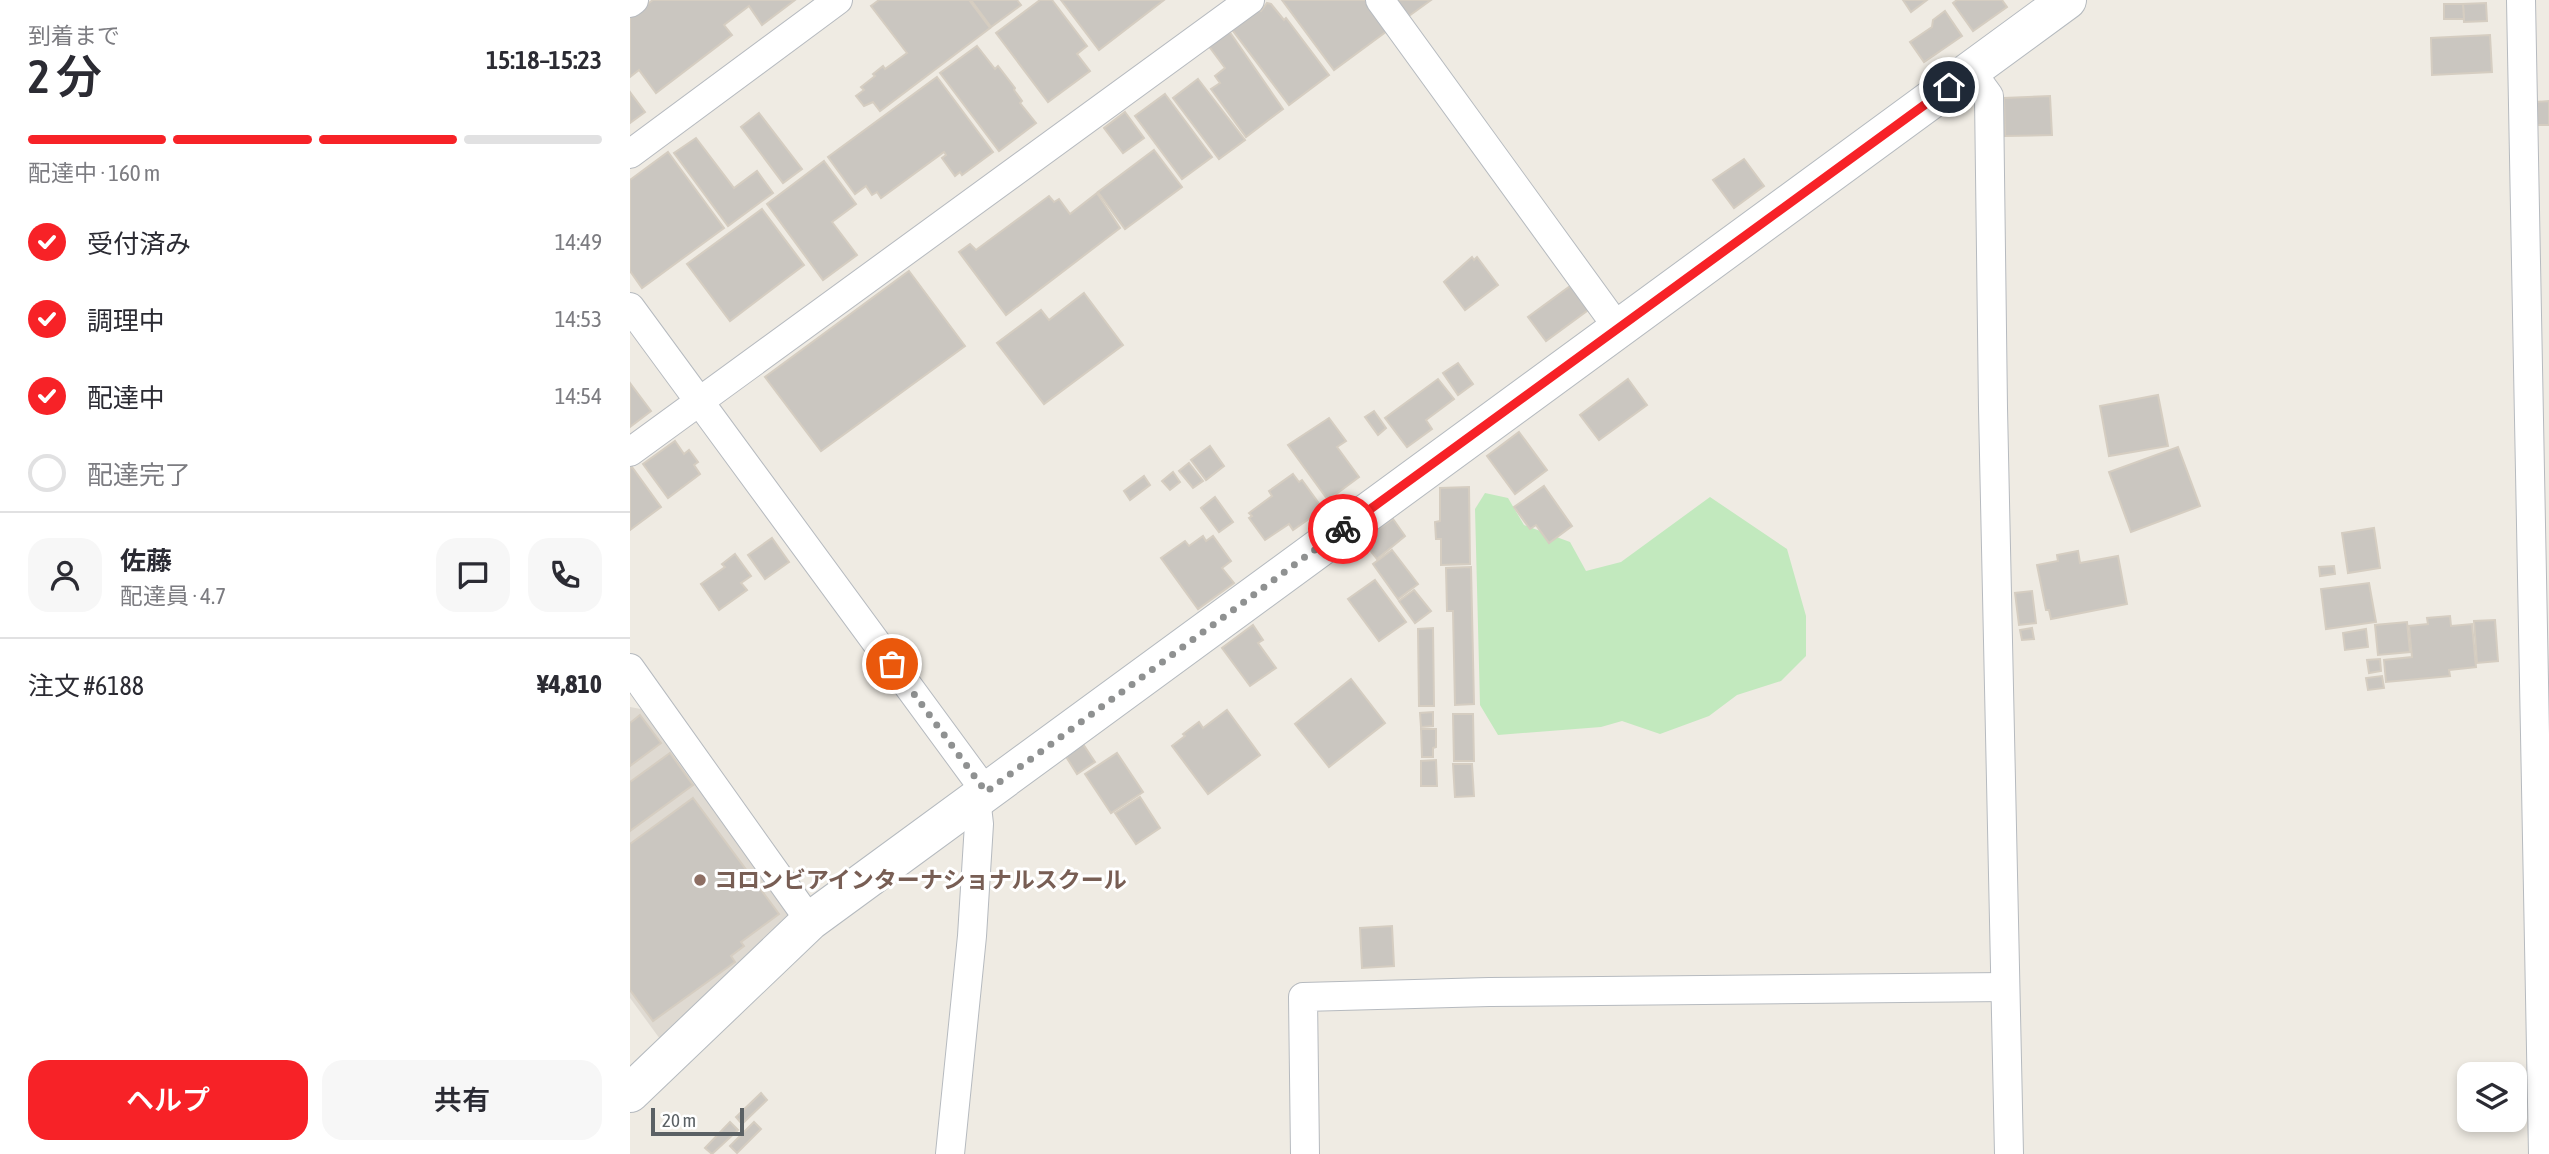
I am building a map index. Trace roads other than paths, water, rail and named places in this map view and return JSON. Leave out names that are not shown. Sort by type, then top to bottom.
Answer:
[{"type":"street","points":[[630,154],[838,0]]},
{"type":"street","points":[[630,452],[1250,0]]},
{"type":"street","points":[[1380,0],[1618,328]]},
{"type":"street","points":[[630,1093],[810,921],[2067,0]]},
{"type":"street","points":[[2521,0],[2542,782],[2543,1154]]},
{"type":"street","points":[[1971,71],[1989,96],[2009,1154]]},
{"type":"street","points":[[630,307],[981,795],[972,936],[950,1154]]},
{"type":"street","points":[[630,668],[810,921]]},
{"type":"street","points":[[1305,1154],[1303,997],[1489,992],[2005,987]]},
{"type":"place","name":"コロンビアインターナショナルスクール","points":[[700,880]]}]
